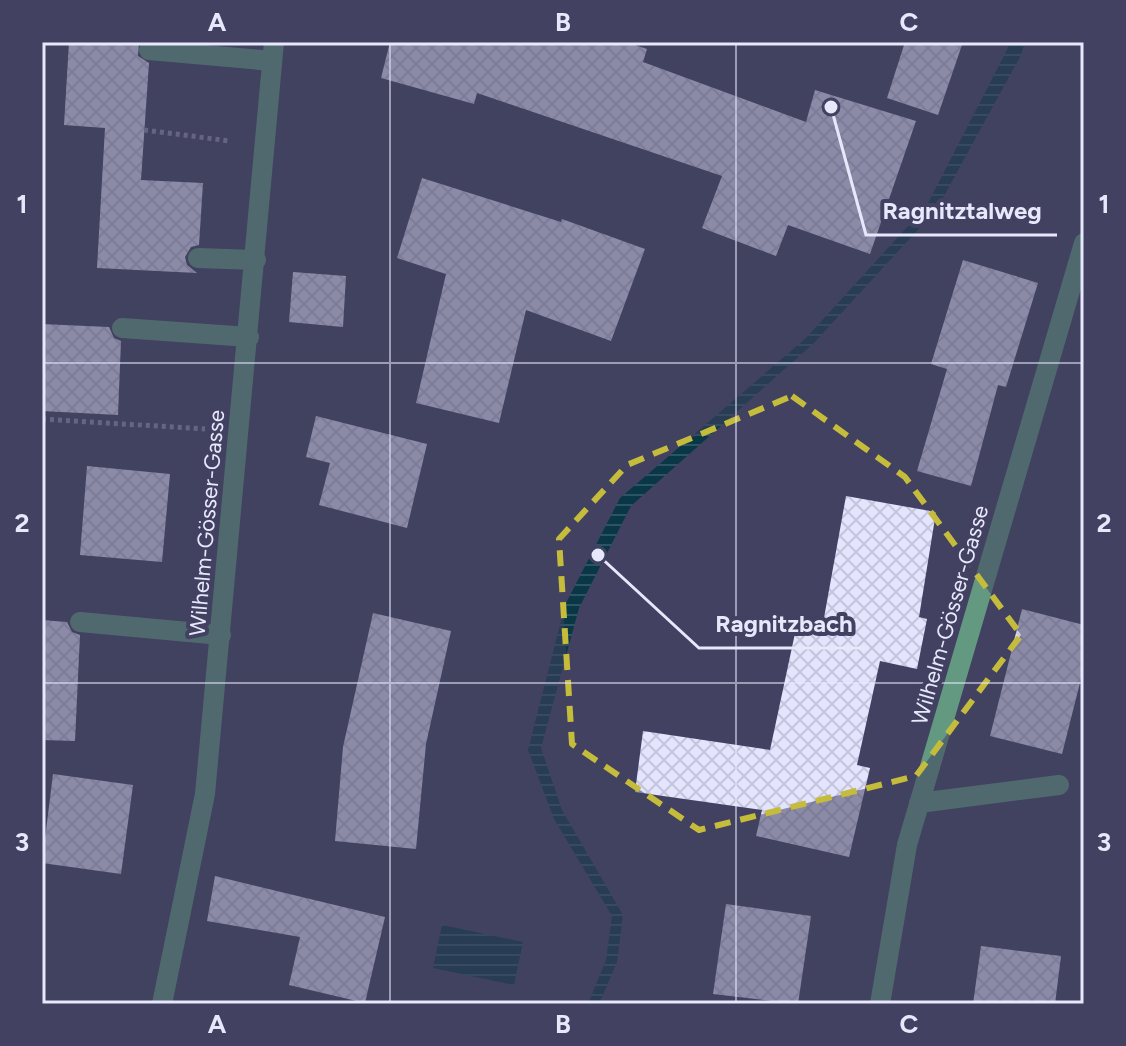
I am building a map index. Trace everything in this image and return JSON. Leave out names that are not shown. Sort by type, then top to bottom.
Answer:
[{"type":"street","points":[[149,50],[273,52]]},
{"type":"street","name":"Wilhelm-Gösser-Gasse","points":[[162,1004],[205,794],[273,52]]},
{"type":"street","name":"Wilhelm-Gösser-Gasse","points":[[880,1004],[907,845],[1084,243]]},
{"type":"street","points":[[198,258],[256,260]]},
{"type":"street","points":[[122,328],[249,337]]},
{"type":"street","points":[[80,622],[221,635]]},
{"type":"street","points":[[919,803],[1059,785]]},
{"type":"path","points":[[144,130],[266,143]]},
{"type":"path","points":[[42,419],[240,431]]},
{"type":"highlighted area","points":[[792,396],[905,477],[1021,635],[916,776],[699,830],[572,744],[559,539],[627,465]]},
{"type":"water","points":[[1011,42],[1025,42],[1021,55],[937,209],[814,343],[631,506],[579,608],[541,748],[562,810],[623,915],[617,962],[599,1004],[588,1004],[606,960],[612,916],[554,819],[528,750],[565,605],[620,498],[806,338],[927,205]]},
{"type":"water","points":[[442,925],[523,942],[514,985],[433,968]]},
{"type":"building","points":[[69,42],[139,42],[138,56],[149,63],[141,180],[203,183],[199,245],[191,247],[185,257],[187,265],[197,273],[97,268],[105,128],[64,125]]},
{"type":"building","points":[[390,42],[626,42],[647,49],[643,62],[806,122],[815,90],[916,121],[870,254],[788,225],[776,256],[702,228],[722,176],[477,93],[474,104],[381,78]]},
{"type":"building","points":[[905,42],[963,42],[938,115],[887,98]]},
{"type":"building","points":[[422,178],[561,222],[562,219],[645,249],[611,341],[526,310],[499,423],[416,403],[446,274],[397,258]]},
{"type":"building","points":[[963,260],[1038,283],[1006,387],[998,385],[971,486],[917,471],[947,369],[931,364]]},
{"type":"building","points":[[293,272],[346,276],[343,327],[289,322]]},
{"type":"building","points":[[42,324],[109,327],[114,338],[121,341],[118,415],[42,411]]},
{"type":"building","points":[[316,416],[427,444],[407,528],[319,505],[330,463],[306,457]]},
{"type":"building","points":[[87,466],[170,474],[162,562],[80,555]]},
{"type":"building","points":[[846,496],[936,512],[919,617],[927,619],[917,669],[880,661],[857,765],[870,768],[849,857],[756,836],[762,810],[635,792],[643,731],[770,750],[797,624],[822,629]]},
{"type":"building","points":[[1022,609],[1084,625],[1084,667],[1062,754],[990,736]]},
{"type":"building","points":[[373,613],[451,631],[426,744],[416,849],[335,841],[343,747]]},
{"type":"building","points":[[42,620],[67,622],[72,632],[80,635],[75,741],[42,740]]},
{"type":"building","points":[[53,774],[133,785],[121,874],[42,863]]},
{"type":"building","points":[[215,876],[385,917],[365,1003],[289,985],[300,937],[207,921]]},
{"type":"building","points":[[726,904],[811,916],[798,1004],[713,994]]},
{"type":"building","points":[[981,946],[1061,956],[1055,1004],[973,1004]]},
{"type":"place","name":"Ragnitztalweg","points":[[831,107]]},
{"type":"place","name":"Ragnitzbach","points":[[598,555]]}]
